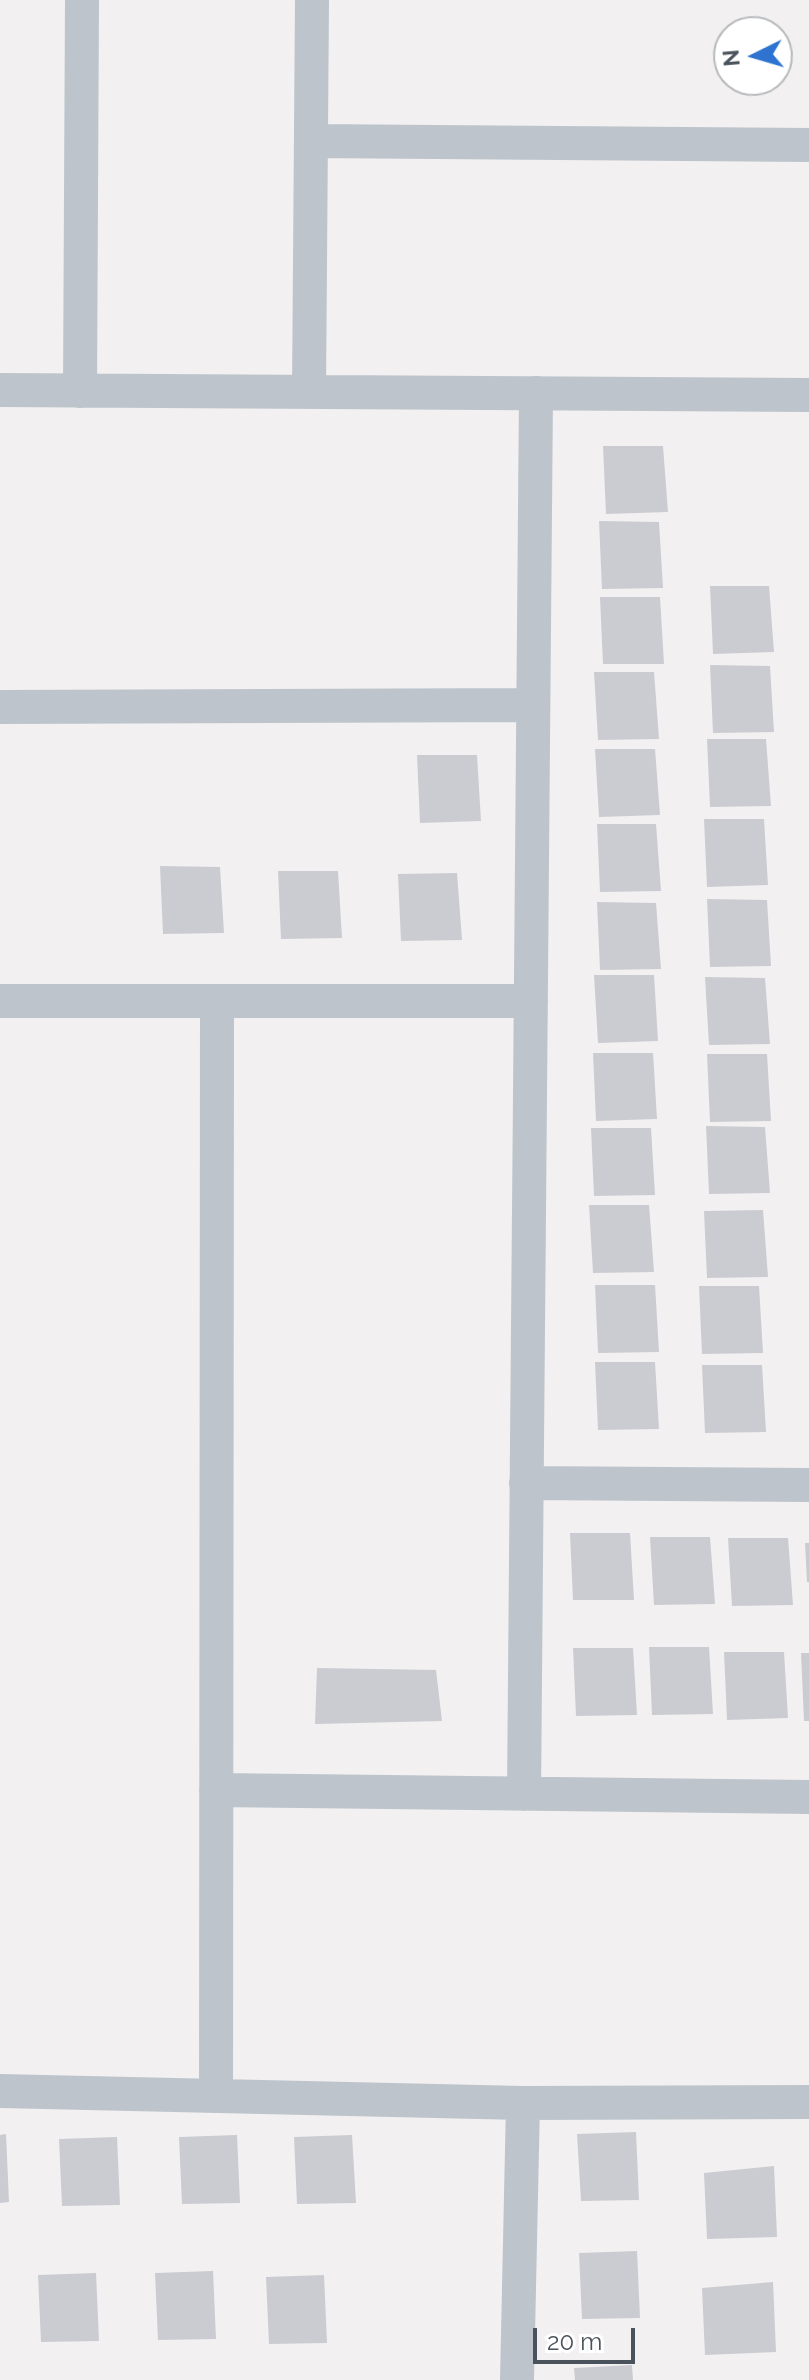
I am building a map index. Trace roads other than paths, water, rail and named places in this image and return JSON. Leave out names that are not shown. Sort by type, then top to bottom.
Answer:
[{"type":"street","points":[[80,391],[82,0]]},
{"type":"street","points":[[309,392],[312,0]]},
{"type":"street","points":[[311,141],[809,145]]},
{"type":"street","points":[[0,390],[809,395]]},
{"type":"street","points":[[524,1794],[536,393]]},
{"type":"street","points":[[0,707],[533,705]]},
{"type":"street","points":[[0,1001],[531,1001]]},
{"type":"street","points":[[216,2096],[217,1001]]},
{"type":"street","points":[[526,1483],[809,1485]]},
{"type":"street","points":[[216,1790],[809,1797]]},
{"type":"street","points":[[0,2091],[523,2103],[809,2102]]},
{"type":"street","points":[[517,2380],[523,2103]]}]
